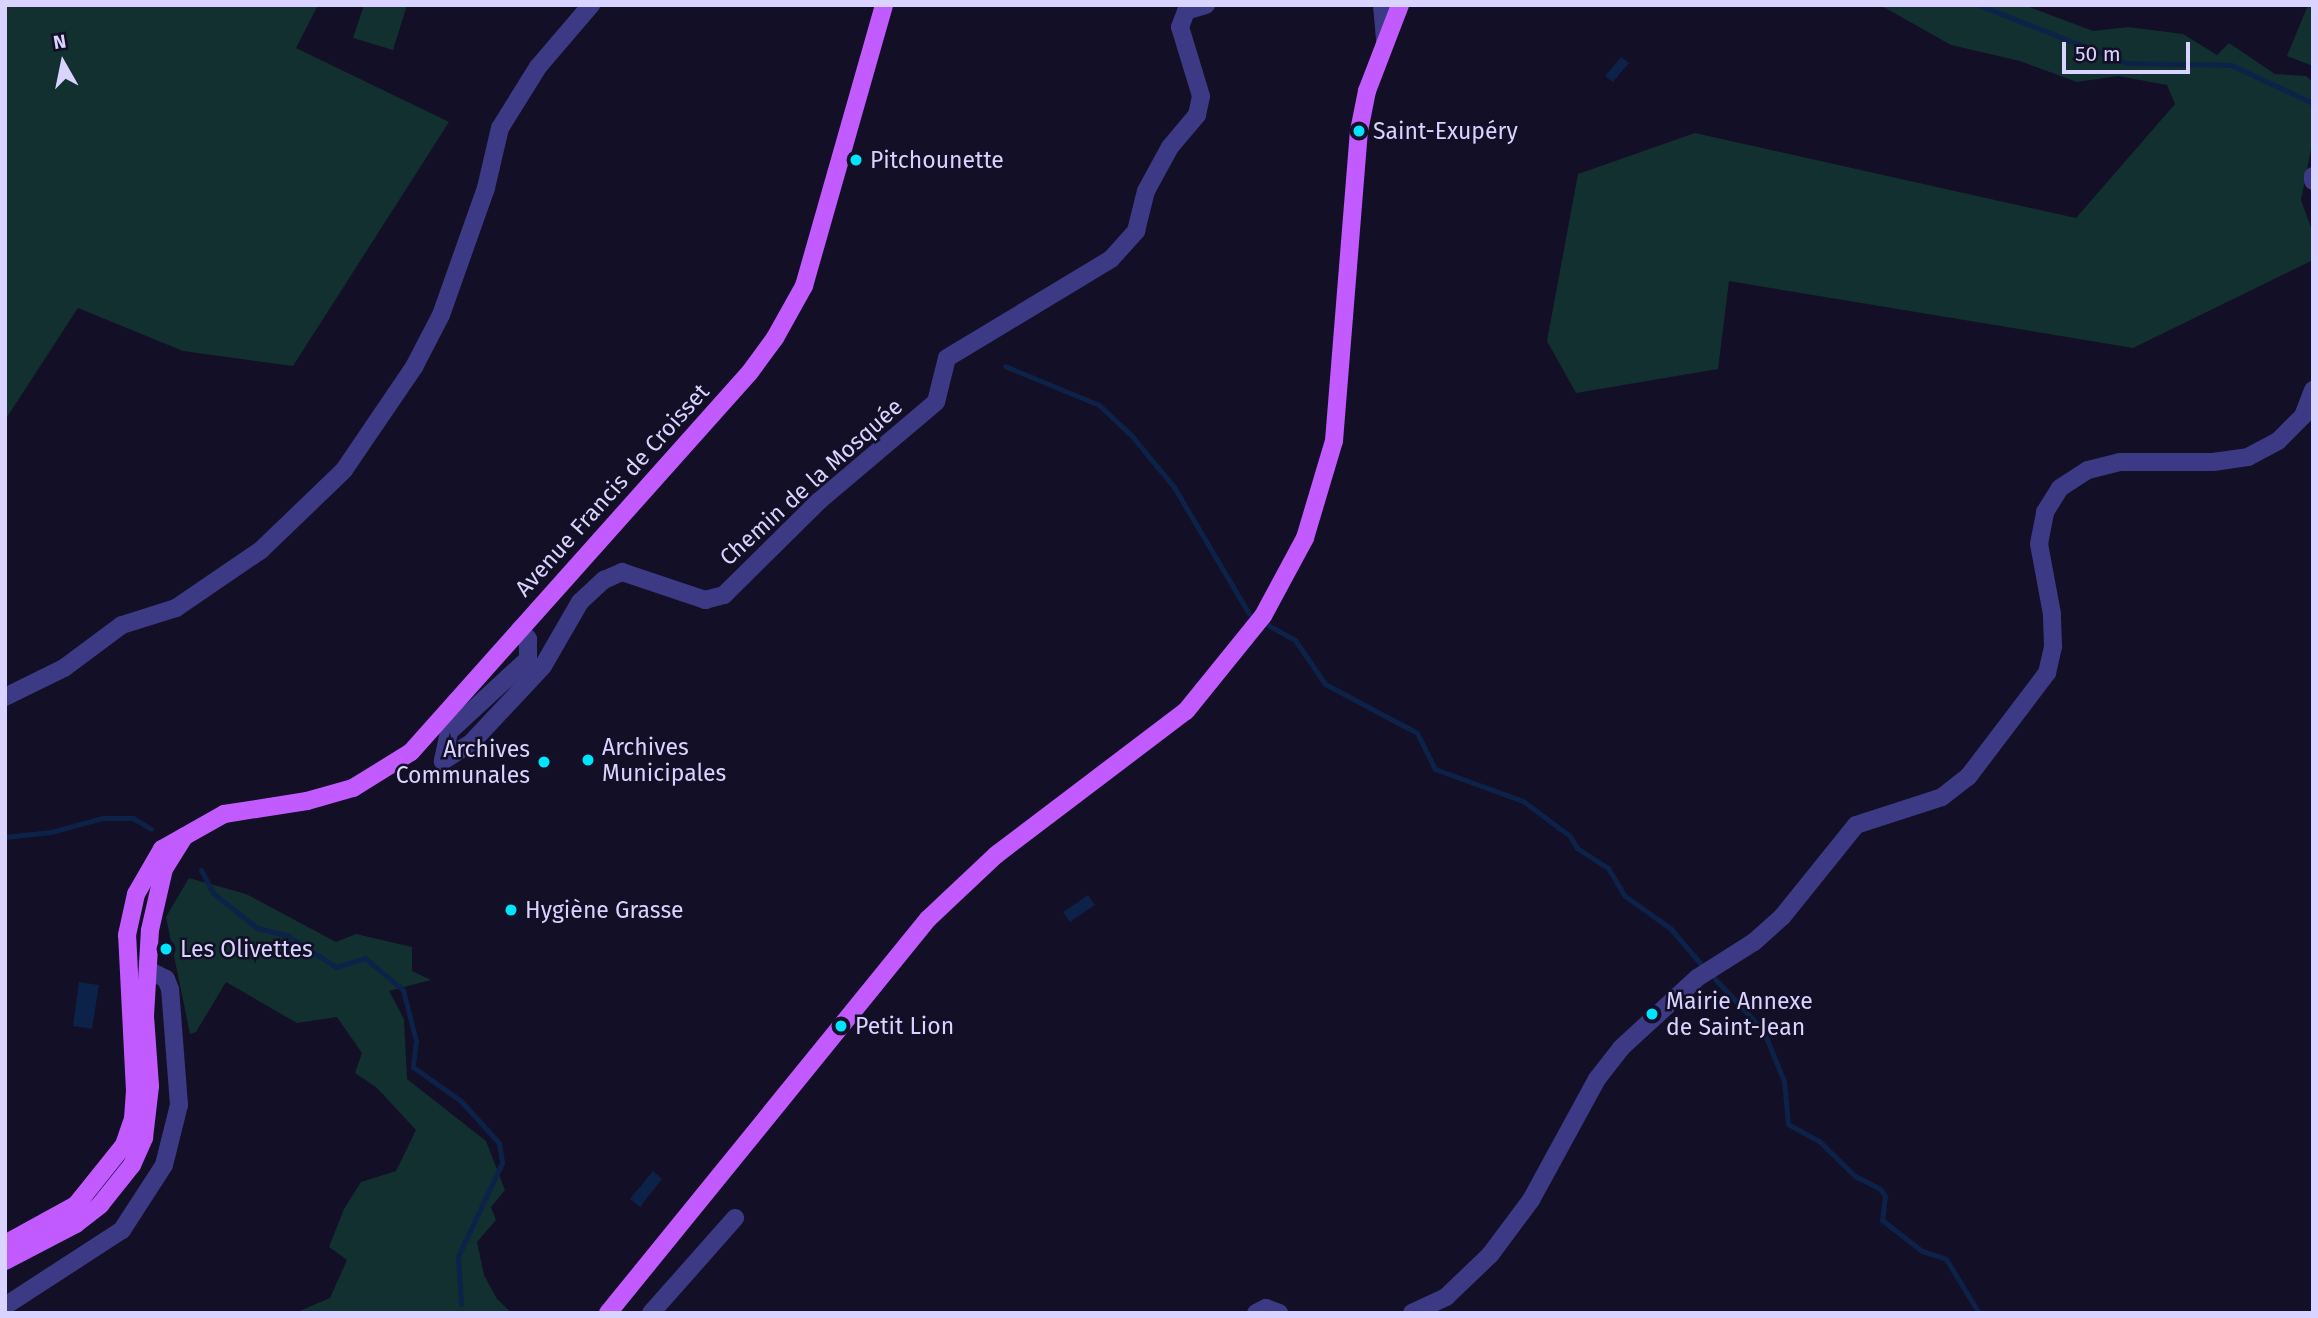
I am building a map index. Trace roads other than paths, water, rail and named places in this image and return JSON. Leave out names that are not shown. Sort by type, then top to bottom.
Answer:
[{"type":"main road","name":"Avenue Francis de Croisset","points":[[5,1244],[76,1205],[111,1167],[124,1146],[133,1119],[135,1091],[127,961],[130,912],[149,868],[162,849],[224,814],[326,797],[381,773],[411,752],[750,372],[791,311],[804,286],[884,5]]},
{"type":"main road","points":[[608,1313],[928,919],[996,855],[1186,711],[1263,616],[1287,575],[1324,485],[1334,441],[1359,131],[1385,41],[1400,5]]},
{"type":"main road","points":[[5,1261],[76,1224],[100,1205],[132,1164],[149,1111],[148,970],[159,884],[185,834]]},
{"type":"main road","points":[[148,970],[138,953],[149,868]]},
{"type":"main road","points":[[129,998],[136,979],[148,970]]},
{"type":"street","points":[[5,697],[64,668],[122,625],[176,608],[261,550],[344,470],[414,367],[441,315],[486,188],[500,128],[538,67],[591,5]]},
{"type":"street","name":"Chemin de la Mosquée","points":[[520,629],[530,647],[528,659],[449,732],[443,761],[472,742],[543,666],[580,602],[604,580],[622,572],[705,600],[724,595],[819,502],[936,402],[947,358],[1111,259],[1136,230],[1146,191],[1170,147],[1197,115],[1201,96],[1180,27],[1186,11],[1206,5]]},
{"type":"street","points":[[1382,5],[1385,41]]},
{"type":"street","points":[[1412,1313],[1436,1308],[1490,1255],[1531,1200],[1597,1079],[1621,1048],[1697,978],[1754,942],[1782,917],[1856,825],[1942,797],[1968,777],[2047,673],[2053,646],[2052,614],[2039,544],[2045,512],[2060,488],[2088,470],[2120,462],[2213,463],[2248,457],[2278,441],[2303,415],[2313,390]]},
{"type":"street","points":[[5,1306],[122,1230],[164,1165],[179,1105],[170,989],[166,978],[148,970]]},
{"type":"street","points":[[651,1313],[735,1218]]},
{"type":"water","points":[[1621,57],[1629,63],[1613,82],[1605,76]]},
{"type":"water","points":[[1088,895],[1095,905],[1070,922],[1063,912]]},
{"type":"water","points":[[79,982],[99,985],[92,1029],[73,1026]]},
{"type":"water","points":[[653,1171],[662,1179],[640,1207],[630,1199]]},
{"type":"waterway","points":[[1979,5],[2126,63],[2231,65],[2313,103]]},
{"type":"waterway","points":[[1005,366],[1099,405],[1131,435],[1174,487],[1249,614]]},
{"type":"waterway","points":[[1268,625],[1295,640],[1325,684],[1417,733],[1435,769],[1523,801],[1570,836],[1577,848],[1608,868],[1625,896],[1670,928],[1700,963]]},
{"type":"waterway","points":[[5,837],[51,832],[103,818],[133,818],[151,829]]},
{"type":"waterway","points":[[201,870],[213,893],[257,928],[288,936],[336,967],[365,958],[403,990],[416,1041],[413,1067],[461,1101],[499,1143],[502,1163],[458,1256],[461,1304]]},
{"type":"waterway","points":[[1715,979],[1763,1030],[1784,1081],[1788,1124],[1819,1141],[1855,1176],[1880,1189],[1885,1196],[1882,1220],[1922,1251],[1946,1259],[1979,1313]]},
{"type":"place","name":"Saint-Exupéry","points":[[1359,131]]},
{"type":"place","name":"Pitchounette","points":[[856,160]]},
{"type":"place","name":"Archives Municipales","points":[[588,760]]},
{"type":"place","name":"Archives Communales","points":[[544,762]]},
{"type":"place","name":"Hygiène Grasse","points":[[511,910]]},
{"type":"place","name":"Les Olivettes","points":[[166,949]]},
{"type":"place","name":"Mairie Annexe de Saint-Jean","points":[[1652,1014]]},
{"type":"place","name":"Petit Lion","points":[[841,1026]]}]
